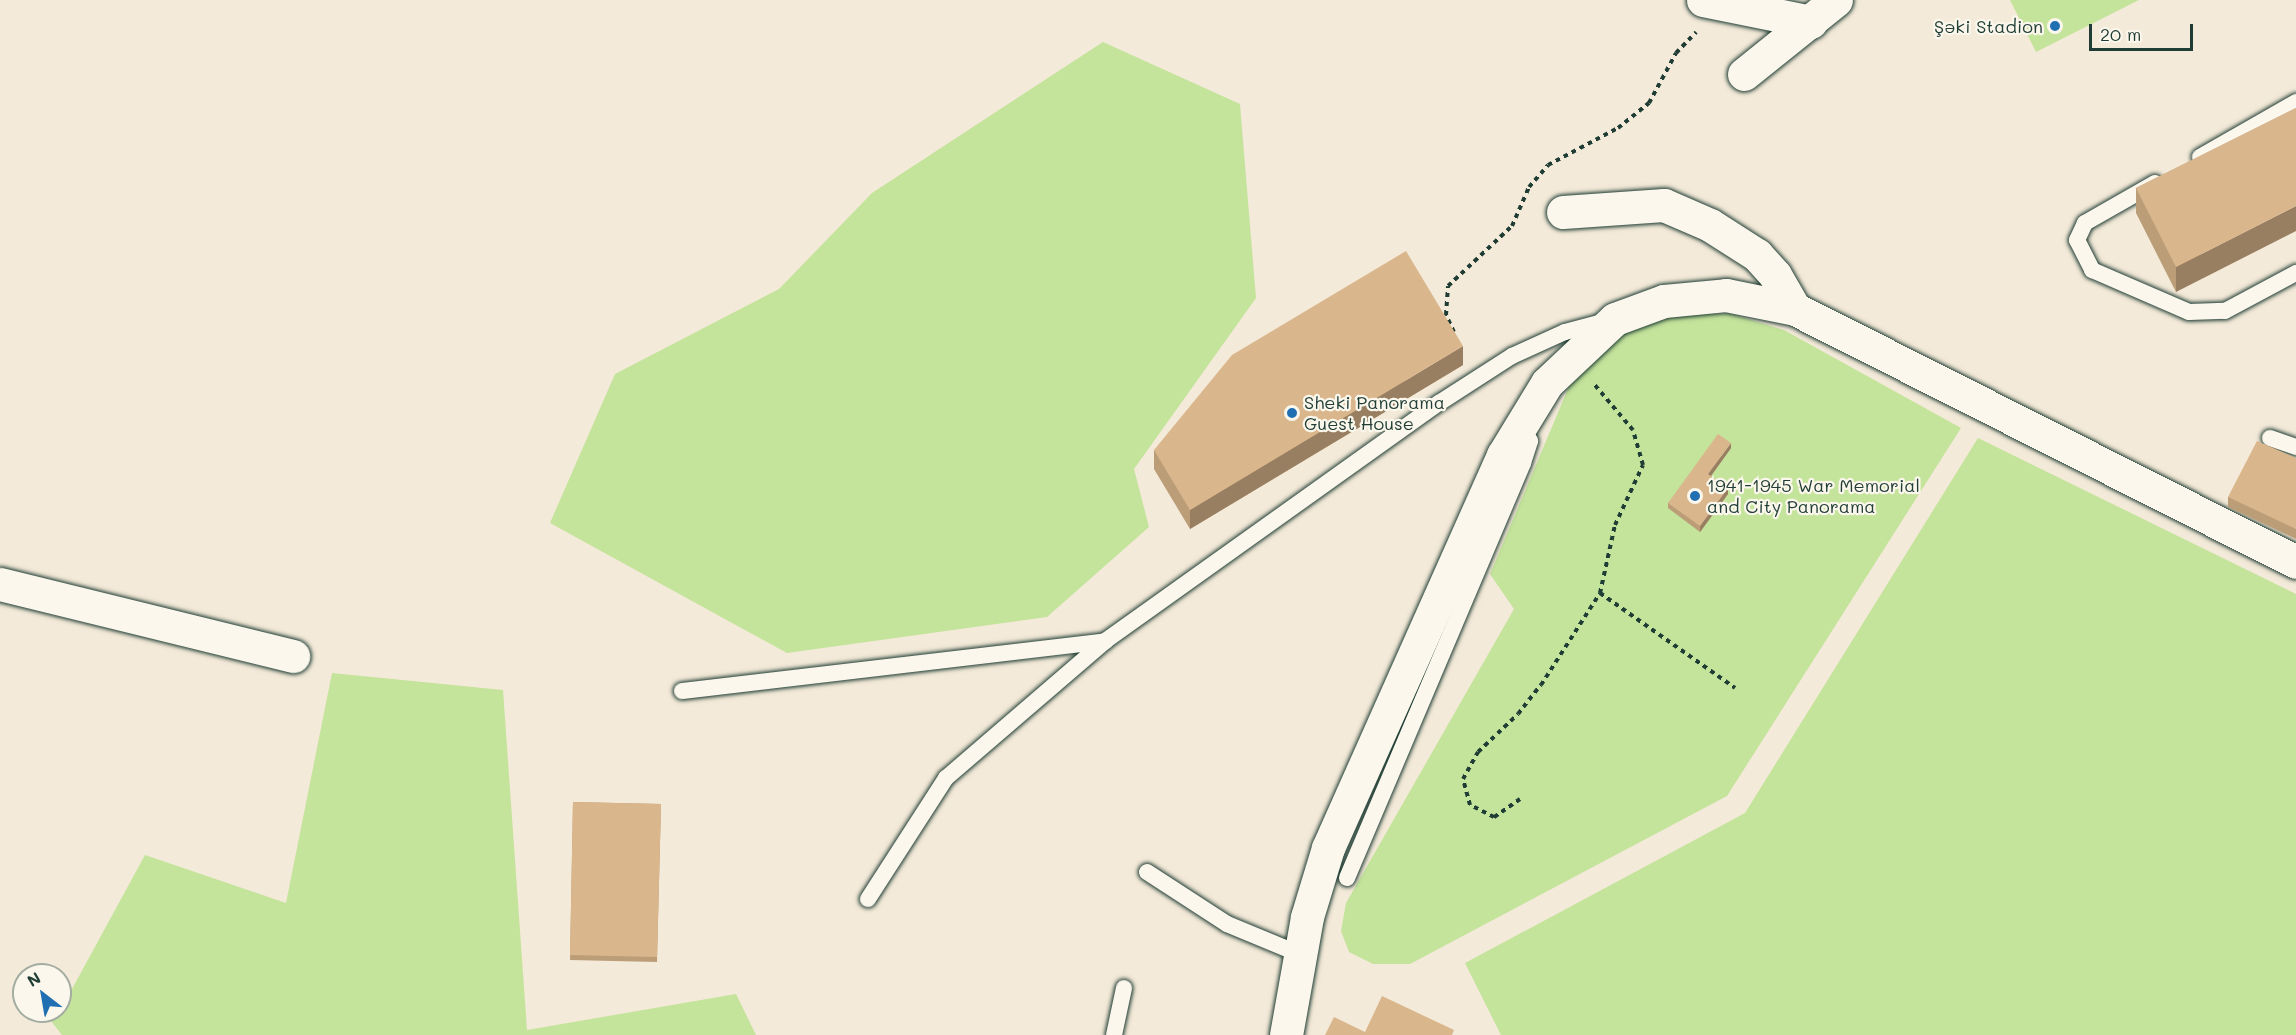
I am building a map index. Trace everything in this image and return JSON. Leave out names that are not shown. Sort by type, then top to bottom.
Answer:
[{"type":"street","points":[[1703,0],[1811,22]]},
{"type":"street","points":[[1744,74],[1836,0]]},
{"type":"street","points":[[1563,212],[1664,205],[1710,225],[1757,255],[1775,274],[1795,309]]},
{"type":"street","points":[[1286,1035],[1302,955],[1306,917],[1328,848],[1520,424],[1570,357],[1615,319],[1664,301],[1726,295],[1795,309],[2296,562]]},
{"type":"street","points":[[0,584],[292,656]]},
{"type":"lane","points":[[2296,102],[2085,223],[2077,240],[2092,270],[2189,312],[2225,311],[2296,273]]},
{"type":"lane","points":[[868,899],[946,778],[1106,641],[1439,403],[1512,356],[1565,332],[1615,319]]},
{"type":"lane","points":[[1347,878],[1523,463],[1530,441],[1520,424]]},
{"type":"lane","points":[[2270,438],[2296,447]]},
{"type":"lane","points":[[682,691],[1106,641]]},
{"type":"lane","points":[[1147,872],[1227,924],[1302,955]]},
{"type":"lane","points":[[1114,1035],[1124,988]]},
{"type":"path","points":[[1520,799],[1494,817],[1470,805],[1463,778],[1478,752],[1518,714],[1540,685],[1600,593],[1615,525],[1643,465],[1633,430],[1570,357]]},
{"type":"path","points":[[1600,593],[1735,688]]},
{"type":"green space","name":"Şəki Stadion","points":[[2010,0],[2139,0],[2036,52]]},
{"type":"green space","points":[[1103,42],[1240,104],[1256,298],[1134,469],[1149,527],[1047,617],[787,653],[550,523],[615,374],[779,289],[872,193]]},
{"type":"green space","points":[[1681,313],[1731,314],[1784,330],[1961,428],[1727,796],[1410,964],[1373,964],[1349,952],[1341,931],[1346,903],[1514,609],[1490,574],[1570,384],[1608,344],[1636,327]]},
{"type":"green space","points":[[1978,438],[2296,594],[2296,1035],[1501,1035],[1465,963],[1745,813]]},
{"type":"green space","points":[[332,673],[503,690],[527,1030],[736,994],[756,1035],[62,1035],[53,1023],[72,1023],[72,989],[145,855],[286,903]]},
{"type":"building","points":[[2296,108],[2296,206],[2176,267],[2136,188]]},
{"type":"building","name":"Sheki Panorama Guest House","points":[[1406,251],[1463,346],[1190,510],[1154,450],[1232,355]]},
{"type":"building","points":[[1718,434],[1731,443],[1708,474],[1728,488],[1700,526],[1668,503]]},
{"type":"building","points":[[2257,441],[2296,458],[2296,529],[2228,497]]},
{"type":"building","points":[[573,802],[661,804],[657,957],[570,955]]},
{"type":"building","points":[[1382,996],[1454,1030],[1452,1035],[1325,1035],[1334,1017],[1365,1032]]},
{"type":"place","name":"Şəki Stadion","points":[[2055,26]]},
{"type":"place","name":"Sheki Panorama Guest House","points":[[1292,413]]},
{"type":"place","name":"1941-1945 War Memorial and City Panorama","points":[[1695,496]]}]
